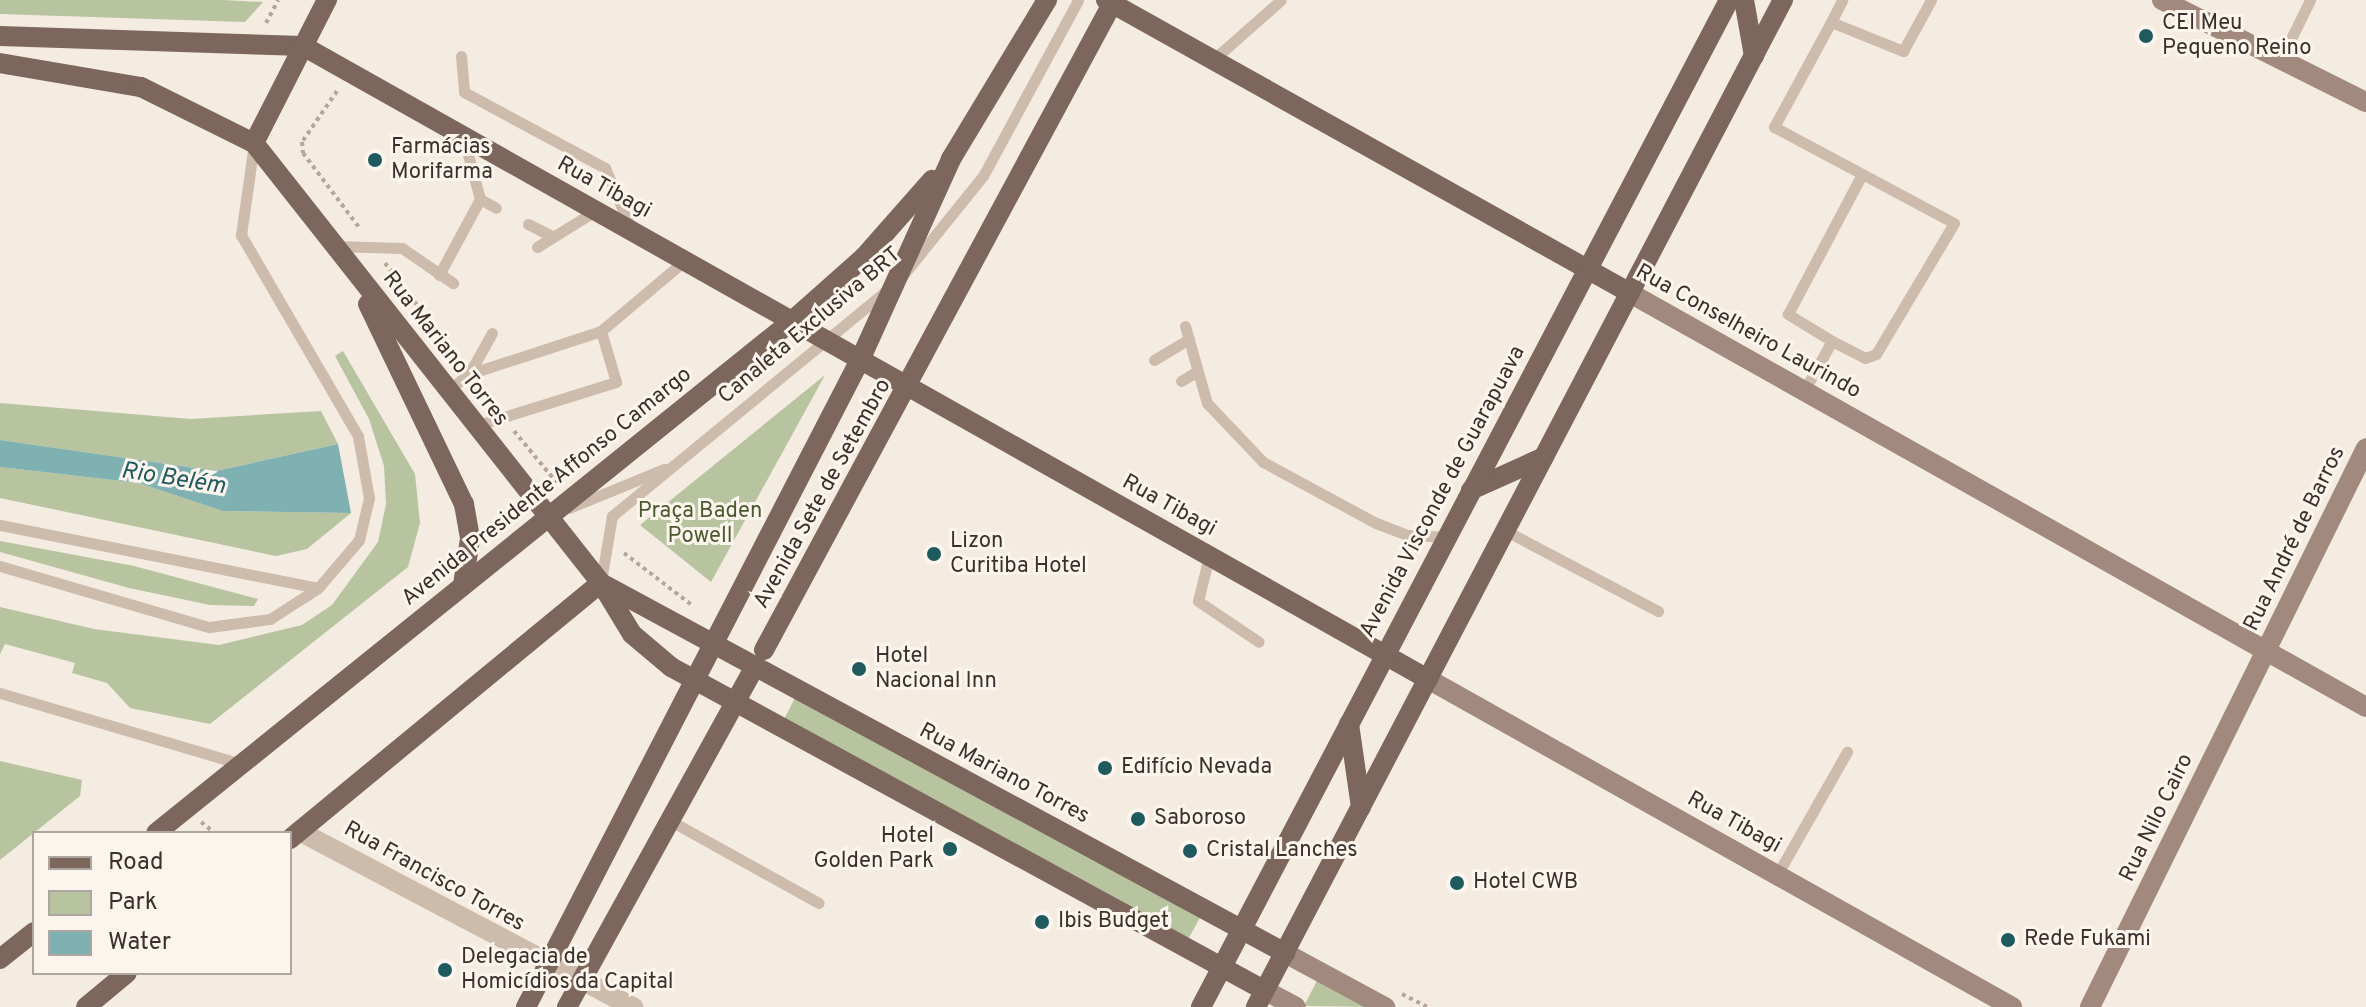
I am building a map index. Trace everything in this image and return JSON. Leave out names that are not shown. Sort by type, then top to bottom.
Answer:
[{"type":"main road","points":[[0,63],[141,87],[254,143],[327,0]]},
{"type":"main road","name":"Avenida Sete de Setembro","points":[[526,1007],[860,360],[951,159],[1047,0]]},
{"type":"main road","name":"Avenida Visconde de Guarapuava","points":[[1201,1007],[1729,0]]},
{"type":"main road","points":[[1744,0],[1754,56]]},
{"type":"main road","points":[[1260,998],[1783,0]]},
{"type":"main road","points":[[2162,0],[2366,102]]},
{"type":"main road","name":"Avenida Sete de Setembro","points":[[567,1007],[910,388],[1111,1]]},
{"type":"main road","name":"Rua Conselheiro Laurindo","points":[[1111,1],[2366,707]]},
{"type":"main road","points":[[0,36],[303,46]]},
{"type":"main road","name":"Rua Tibagi","points":[[303,46],[2012,1007]]},
{"type":"main road","name":"Rua Mariano Torres","points":[[254,143],[545,518],[601,583],[632,634],[694,682],[1221,966],[1260,998],[1296,1007]]},
{"type":"main road","name":"Avenida Presidente Affonso Camargo","points":[[158,831],[792,321],[864,257],[951,159]]},
{"type":"main road","points":[[349,264],[464,504],[470,539],[463,585]]},
{"type":"main road","name":"Rua André de Barros","points":[[2267,651],[2366,448]]},
{"type":"main road","points":[[1471,490],[1544,457]]},
{"type":"main road","points":[[295,835],[601,583]]},
{"type":"main road","name":"Rua Mariano Torres","points":[[601,583],[713,645],[760,658],[1385,1007]]},
{"type":"main road","name":"Rua Nilo Cairo","points":[[2090,1007],[2267,651]]},
{"type":"main road","points":[[1349,724],[1361,807]]},
{"type":"main road","points":[[0,959],[32,934]]},
{"type":"main road","points":[[86,1007],[125,975]]},
{"type":"street","name":"Rua Francisco Torres","points":[[295,835],[633,1007]]},
{"type":"lane","name":"Canaleta Exclusiva BRT","points":[[601,583],[612,516],[828,342],[891,287],[971,194],[1078,0]]},
{"type":"lane","points":[[1214,59],[1281,0]]},
{"type":"lane","points":[[1842,0],[1774,130],[1861,176],[1954,227],[1876,354],[1865,358],[1788,314],[1861,176]]},
{"type":"lane","points":[[1831,22],[1903,51],[1931,0]]},
{"type":"lane","points":[[2281,59],[2310,0]]},
{"type":"lane","points":[[461,56],[464,92],[605,168],[631,231]]},
{"type":"lane","points":[[439,275],[480,199],[463,136]]},
{"type":"lane","points":[[0,566],[209,627],[270,619],[318,588],[359,540],[367,475],[358,436],[241,235],[254,143]]},
{"type":"lane","points":[[480,199],[496,208]]},
{"type":"lane","points":[[537,247],[595,211]]},
{"type":"lane","points":[[528,224],[552,236]]},
{"type":"lane","points":[[334,246],[402,248],[453,283]]},
{"type":"lane","points":[[447,391],[469,374],[601,331],[684,261]]},
{"type":"lane","points":[[1185,326],[1196,372],[1220,423],[1263,462],[1376,523],[1407,535],[1447,537]]},
{"type":"lane","points":[[474,427],[616,382],[601,331]]},
{"type":"lane","points":[[469,374],[492,333]]},
{"type":"lane","points":[[1154,360],[1189,339]]},
{"type":"lane","points":[[1804,391],[1832,341]]},
{"type":"lane","points":[[1181,381],[1196,372]]},
{"type":"lane","name":"Canaleta Exclusiva BRT","points":[[545,518],[676,464]]},
{"type":"lane","points":[[0,525],[318,588]]},
{"type":"lane","points":[[1506,531],[1658,611]]},
{"type":"lane","points":[[1209,556],[1198,601],[1259,642]]},
{"type":"lane","points":[[0,693],[242,764]]},
{"type":"lane","points":[[1777,875],[1847,752]]},
{"type":"lane","points":[[669,820],[819,903]]},
{"type":"path","points":[[264,26],[278,0]]},
{"type":"path","points":[[335,96],[325,101],[303,153],[469,374],[561,489]]},
{"type":"path","points":[[608,540],[696,608]]},
{"type":"green space","points":[[0,0],[263,2],[245,22],[0,14]]},
{"type":"green space","points":[[343,351],[415,474],[420,523],[408,567],[210,724],[130,708],[107,683],[72,673],[75,663],[5,644],[0,654],[0,607],[94,629],[219,645],[302,625],[332,605],[378,542],[386,504],[384,466],[369,419],[335,356]]},
{"type":"green space","name":"Praça Baden Powell","points":[[825,375],[711,582],[640,525]]},
{"type":"green space","points":[[0,403],[191,419],[321,411],[338,444],[216,471],[0,440]]},
{"type":"green space","points":[[0,467],[139,483],[223,511],[351,513],[307,549],[276,556],[0,498]]},
{"type":"green space","points":[[0,541],[134,566],[258,599],[254,606],[210,605],[129,588],[0,552]]},
{"type":"green space","points":[[797,694],[1202,914],[1186,943],[781,725]]},
{"type":"green space","points":[[0,761],[82,780],[80,796],[36,831],[32,831],[32,834],[0,860]]},
{"type":"green space","points":[[1321,973],[1382,1007],[1304,1006]]},
{"type":"water","name":"Rio Belém","points":[[0,440],[216,471],[338,444],[351,513],[223,511],[139,483],[0,467]]},
{"type":"place","name":"CEI Meu Pequeno Reino","points":[[2146,36]]},
{"type":"place","name":"Farmácias Morifarma","points":[[375,160]]},
{"type":"place","name":"Lizon Curitiba Hotel","points":[[934,554]]},
{"type":"place","name":"Hotel Nacional Inn","points":[[859,669]]},
{"type":"place","name":"Edifício Nevada","points":[[1105,768]]},
{"type":"place","name":"Saboroso","points":[[1138,819]]},
{"type":"place","name":"Hotel Golden Park","points":[[950,849]]},
{"type":"place","name":"Cristal Lanches","points":[[1190,851]]},
{"type":"place","name":"Hotel CWB","points":[[1457,883]]},
{"type":"place","name":"Ibis Budget","points":[[1042,922]]},
{"type":"place","name":"Rede Fukami","points":[[2008,940]]},
{"type":"place","name":"Delegacia de Homicídios da Capital","points":[[445,970]]}]
